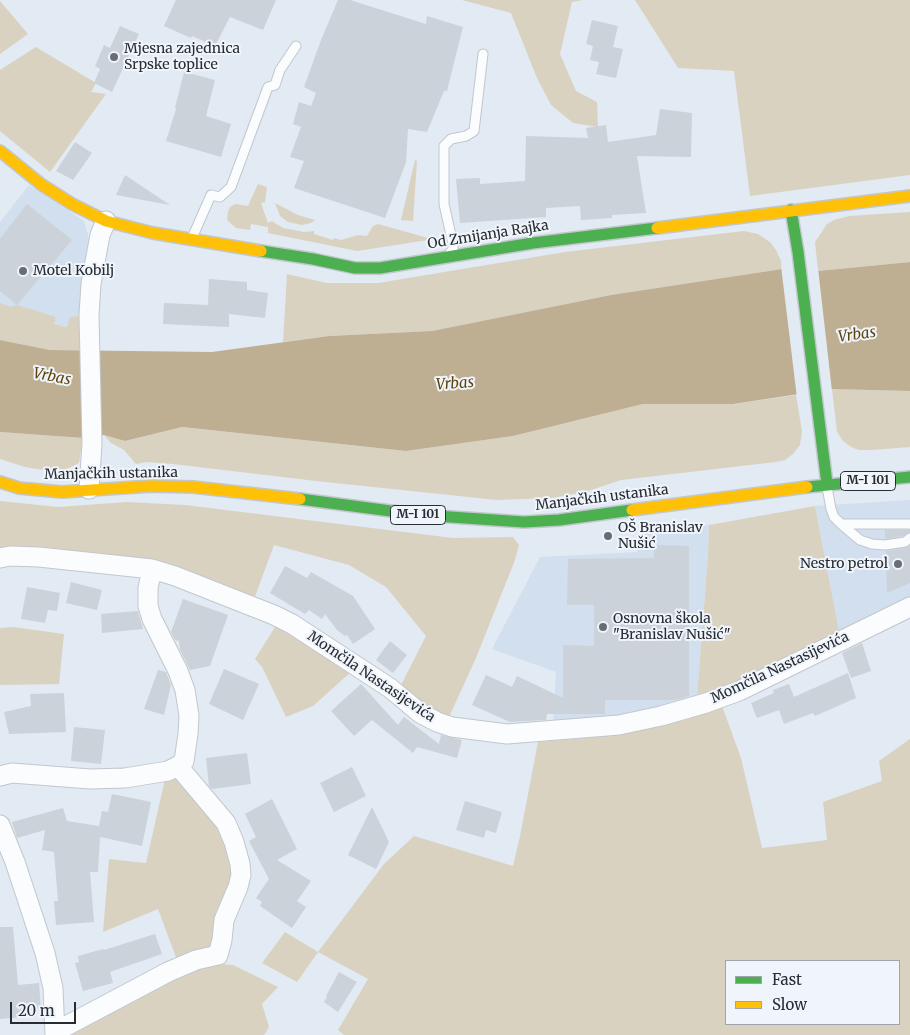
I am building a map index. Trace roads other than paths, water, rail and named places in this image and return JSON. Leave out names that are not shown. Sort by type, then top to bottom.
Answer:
[{"type":"street","name":"Od Zmijanja Rajka","points":[[0,151],[42,185],[72,204],[106,221],[153,233],[313,259],[355,268],[380,268],[532,243],[910,196]]},
{"type":"street","points":[[792,210],[827,484]]},
{"type":"street","points":[[89,489],[92,444],[89,315],[96,253],[100,235],[106,221]]},
{"type":"street","name":"Manjačkih ustanika","points":[[0,482],[19,488],[62,492],[151,486],[193,487],[354,505],[421,515],[524,522],[559,520],[827,484],[910,477]]},
{"type":"street","name":"Momčila Nastasijevića","points":[[0,558],[39,557],[152,569],[256,608],[292,624],[390,688],[420,713],[437,722],[452,727],[507,734],[619,725],[661,716],[706,703],[739,691],[910,607]]},
{"type":"street","points":[[0,776],[12,773],[90,779],[125,778],[168,771],[184,761],[189,716],[185,690],[178,671],[152,620],[148,606],[148,588],[152,569]]},
{"type":"street","points":[[0,825],[15,862],[44,953],[53,988],[55,1033],[168,972],[196,960],[218,954],[222,940],[224,920],[238,887],[241,874],[240,864],[226,823],[178,766]]},
{"type":"lane","points":[[191,240],[211,195],[220,197],[231,187],[268,87],[275,85],[280,70],[296,46]]},
{"type":"lane","points":[[446,257],[453,249],[453,244],[444,204],[444,146],[451,139],[466,136],[474,131],[483,54]]},
{"type":"lane","points":[[827,484],[831,509],[841,524],[860,540],[872,544],[885,545],[905,542],[910,538]]},
{"type":"lane","points":[[841,524],[910,524]]},
{"type":"water","name":"Vrbas","points":[[910,262],[910,391],[832,389],[733,404],[643,404],[513,436],[406,451],[182,427],[125,441],[104,435],[83,438],[0,432],[0,340],[50,350],[212,352],[329,336],[432,331],[611,295],[782,269],[818,271]]},
{"type":"place","name":"Mjesna zajednica Srpske toplice","points":[[114,57]]},
{"type":"place","name":"Motel Kobilj","points":[[23,271]]},
{"type":"place","name":"OŠ Branislav Nušić","points":[[608,536]]},
{"type":"place","name":"Nestro petrol","points":[[898,564]]},
{"type":"place","name":"Osnovna škola \"Branislav Nušić\"","points":[[603,627]]}]
